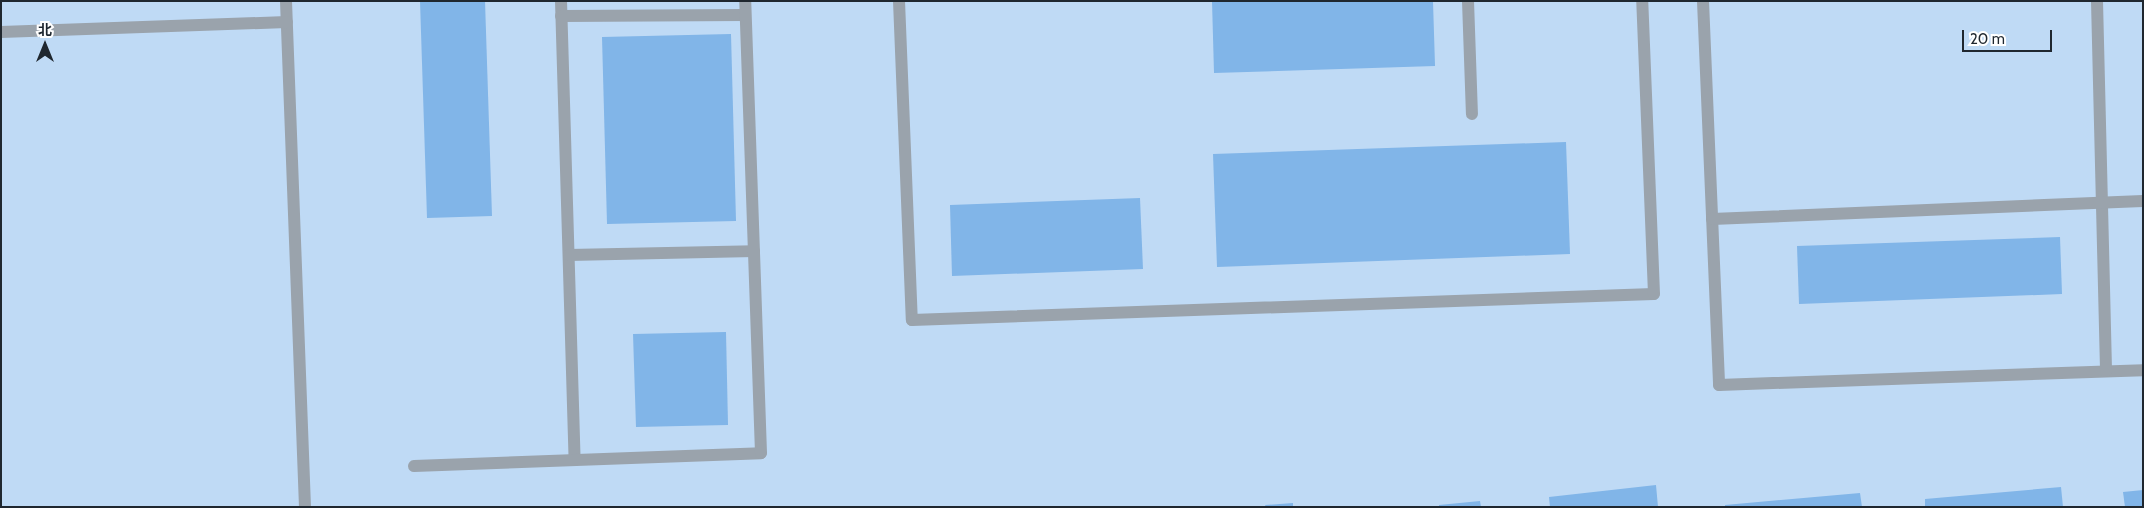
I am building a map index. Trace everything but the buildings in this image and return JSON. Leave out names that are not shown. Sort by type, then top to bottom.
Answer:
[{"type":"lane","points":[[286,1],[305,507]]},
{"type":"lane","points":[[561,1],[575,460]]},
{"type":"lane","points":[[414,466],[761,453],[744,1]]},
{"type":"lane","points":[[899,1],[912,320],[1654,294],[1642,1]]},
{"type":"lane","points":[[1468,1],[1472,114]]},
{"type":"lane","points":[[1703,1],[1719,385],[2143,370]]},
{"type":"lane","points":[[2097,1],[2106,371]]},
{"type":"lane","points":[[561,16],[745,15]]},
{"type":"lane","points":[[1,32],[286,22]]},
{"type":"lane","points":[[1712,219],[2143,201]]},
{"type":"lane","points":[[569,255],[754,251]]},
{"type":"shaded area","points":[[1,1],[2143,1],[2143,507],[1,507]]}]
